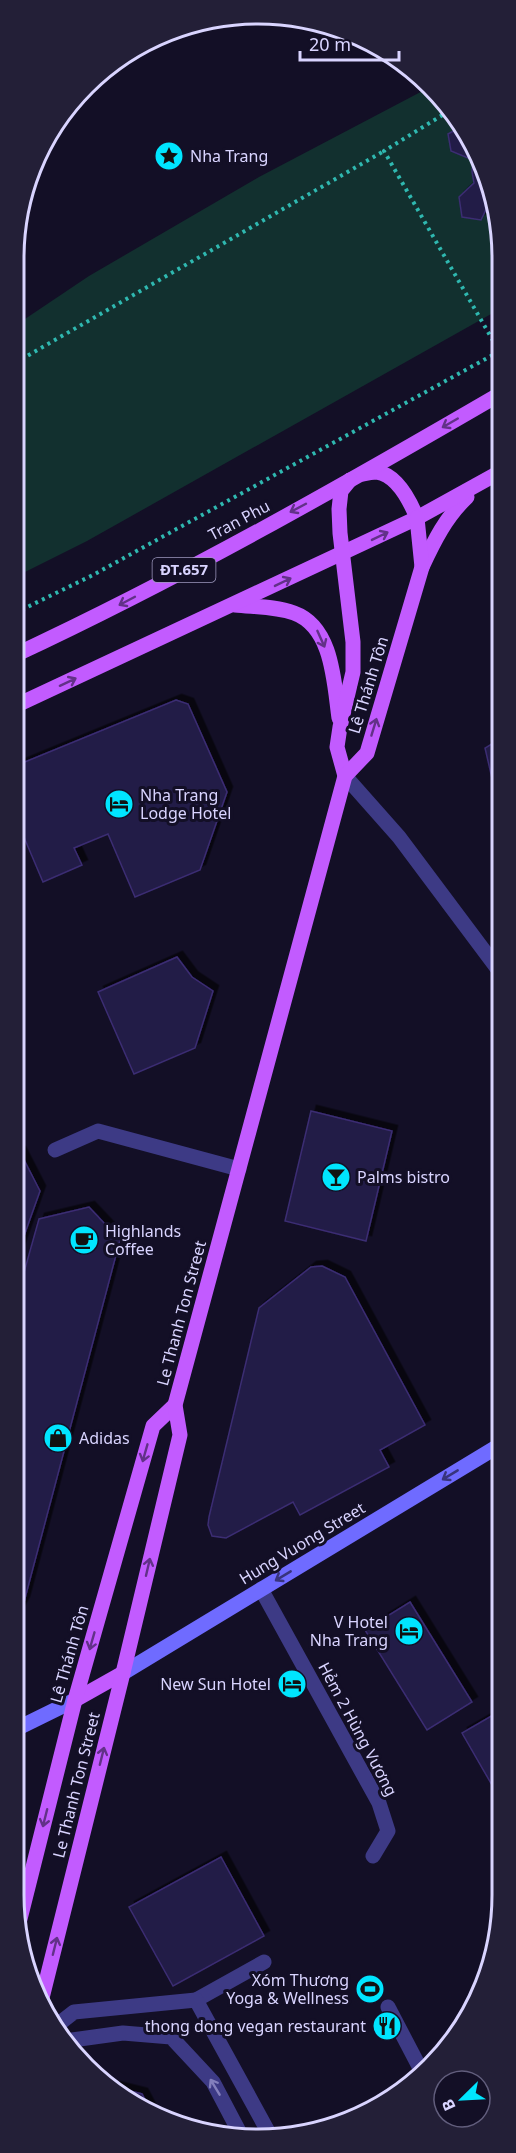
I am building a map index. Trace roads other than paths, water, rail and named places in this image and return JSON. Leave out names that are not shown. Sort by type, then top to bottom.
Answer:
[{"type":"main road","name":"Tran Phu","points":[[24,651],[107,612],[356,477],[492,399]]},
{"type":"main road","points":[[342,553],[339,533],[341,490],[356,477],[377,472],[391,478],[412,505],[417,518]]},
{"type":"main road","points":[[24,702],[417,518],[492,477]]},
{"type":"main road","points":[[422,567],[434,541],[453,510],[483,482]]},
{"type":"main road","name":"Lê Thánh Tôn","points":[[345,776],[367,753],[422,567],[417,518]]},
{"type":"main road","name":"Lê Thánh Tôn","points":[[342,553],[354,642],[353,672],[337,747],[345,776]]},
{"type":"main road","points":[[234,605],[280,609],[297,614],[317,629],[327,651],[333,673],[340,727]]},
{"type":"main road","name":"Le Thanh Ton Street","points":[[44,1990],[180,1435],[175,1405],[345,776]]},
{"type":"main road","name":"Lê Thánh Tôn","points":[[24,1901],[75,1700],[153,1426],[175,1405]]},
{"type":"main road","points":[[75,1700],[123,1673]]},
{"type":"street","points":[[345,776],[399,837],[492,961]]},
{"type":"street","points":[[56,1150],[98,1131],[239,1169]]},
{"type":"street","name":"Hung Vuong Street","points":[[123,1673],[492,1450]]},
{"type":"street","name":"Hẻm 2 Hùng Vương","points":[[261,1589],[379,1803],[388,1831],[373,1856]]},
{"type":"street","points":[[24,1725],[75,1700]]},
{"type":"street","points":[[61,2022],[74,2012],[196,2000],[264,1962]]},
{"type":"street","points":[[196,2000],[266,2128]]},
{"type":"street","points":[[388,2007],[418,2065]]},
{"type":"street","points":[[74,2040],[123,2033],[171,2037],[213,2082],[237,2128]]},
{"type":"place","name":"Nha Trang","points":[[169,156]]},
{"type":"place","name":"Nha Trang Lodge Hotel","points":[[119,804]]},
{"type":"place","name":"Palms bistro","points":[[336,1177]]},
{"type":"place","name":"Highlands Coffee","points":[[84,1240]]},
{"type":"place","name":"Adidas","points":[[58,1438]]},
{"type":"place","name":"V Hotel Nha Trang","points":[[409,1631]]},
{"type":"place","name":"New Sun Hotel","points":[[292,1684]]},
{"type":"place","name":"Xóm Thương Yoga & Wellness","points":[[370,1989]]},
{"type":"place","name":"thong dong vegan restaurant","points":[[387,2026]]}]
